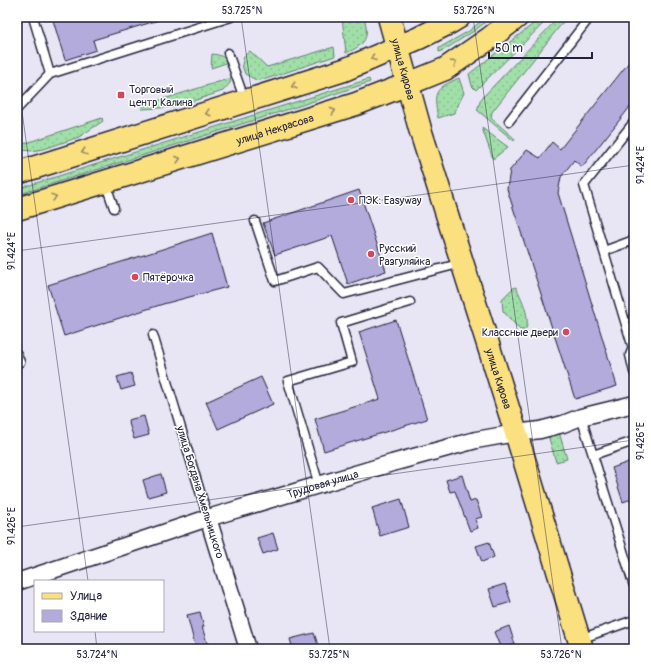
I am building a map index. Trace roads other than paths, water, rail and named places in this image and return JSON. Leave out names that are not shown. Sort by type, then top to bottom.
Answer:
[{"type":"main road","name":"улица Кирова","points":[[389,17],[420,129],[581,644]]},
{"type":"main road","points":[[17,173],[344,70],[419,38],[459,17]]},
{"type":"main road","name":"улица Некрасова","points":[[17,209],[356,104],[445,68],[490,38],[517,17]]},
{"type":"street","name":"Трудовая улица","points":[[17,582],[208,518],[319,485],[476,440],[540,430],[563,424],[581,417],[634,404]]},
{"type":"street","name":"улица Богдана Хмельницкого","points":[[208,518],[248,649]]},
{"type":"lane","points":[[33,17],[50,74]]},
{"type":"lane","points":[[17,109],[50,74],[231,17]]},
{"type":"lane","points":[[509,121],[590,17]]},
{"type":"lane","points":[[228,53],[245,102]]},
{"type":"lane","points":[[634,122],[584,185],[633,348],[630,356],[634,372]]},
{"type":"lane","points":[[105,182],[114,208]]},
{"type":"lane","points":[[255,221],[275,281],[318,267],[344,294],[462,262]]},
{"type":"lane","points":[[604,251],[634,240]]},
{"type":"lane","points":[[319,485],[288,381],[352,362],[341,323],[410,302]]},
{"type":"lane","name":"улица Богдана Хмельницкого","points":[[153,335],[208,518]]},
{"type":"lane","points":[[17,354],[20,362],[17,363]]},
{"type":"lane","points":[[581,417],[634,586]]},
{"type":"lane","points":[[593,455],[634,441]]},
{"type":"lane","points":[[581,644],[634,620]]},
{"type":"place","name":"Торговый центр Калина","points":[[121,95]]},
{"type":"place","name":"ПЭК: Easyway","points":[[351,200]]},
{"type":"place","name":"Русский Разгуляйка","points":[[371,254]]},
{"type":"place","name":"Пятёрочка","points":[[135,277]]},
{"type":"place","name":"Классные двери","points":[[566,332]]}]
